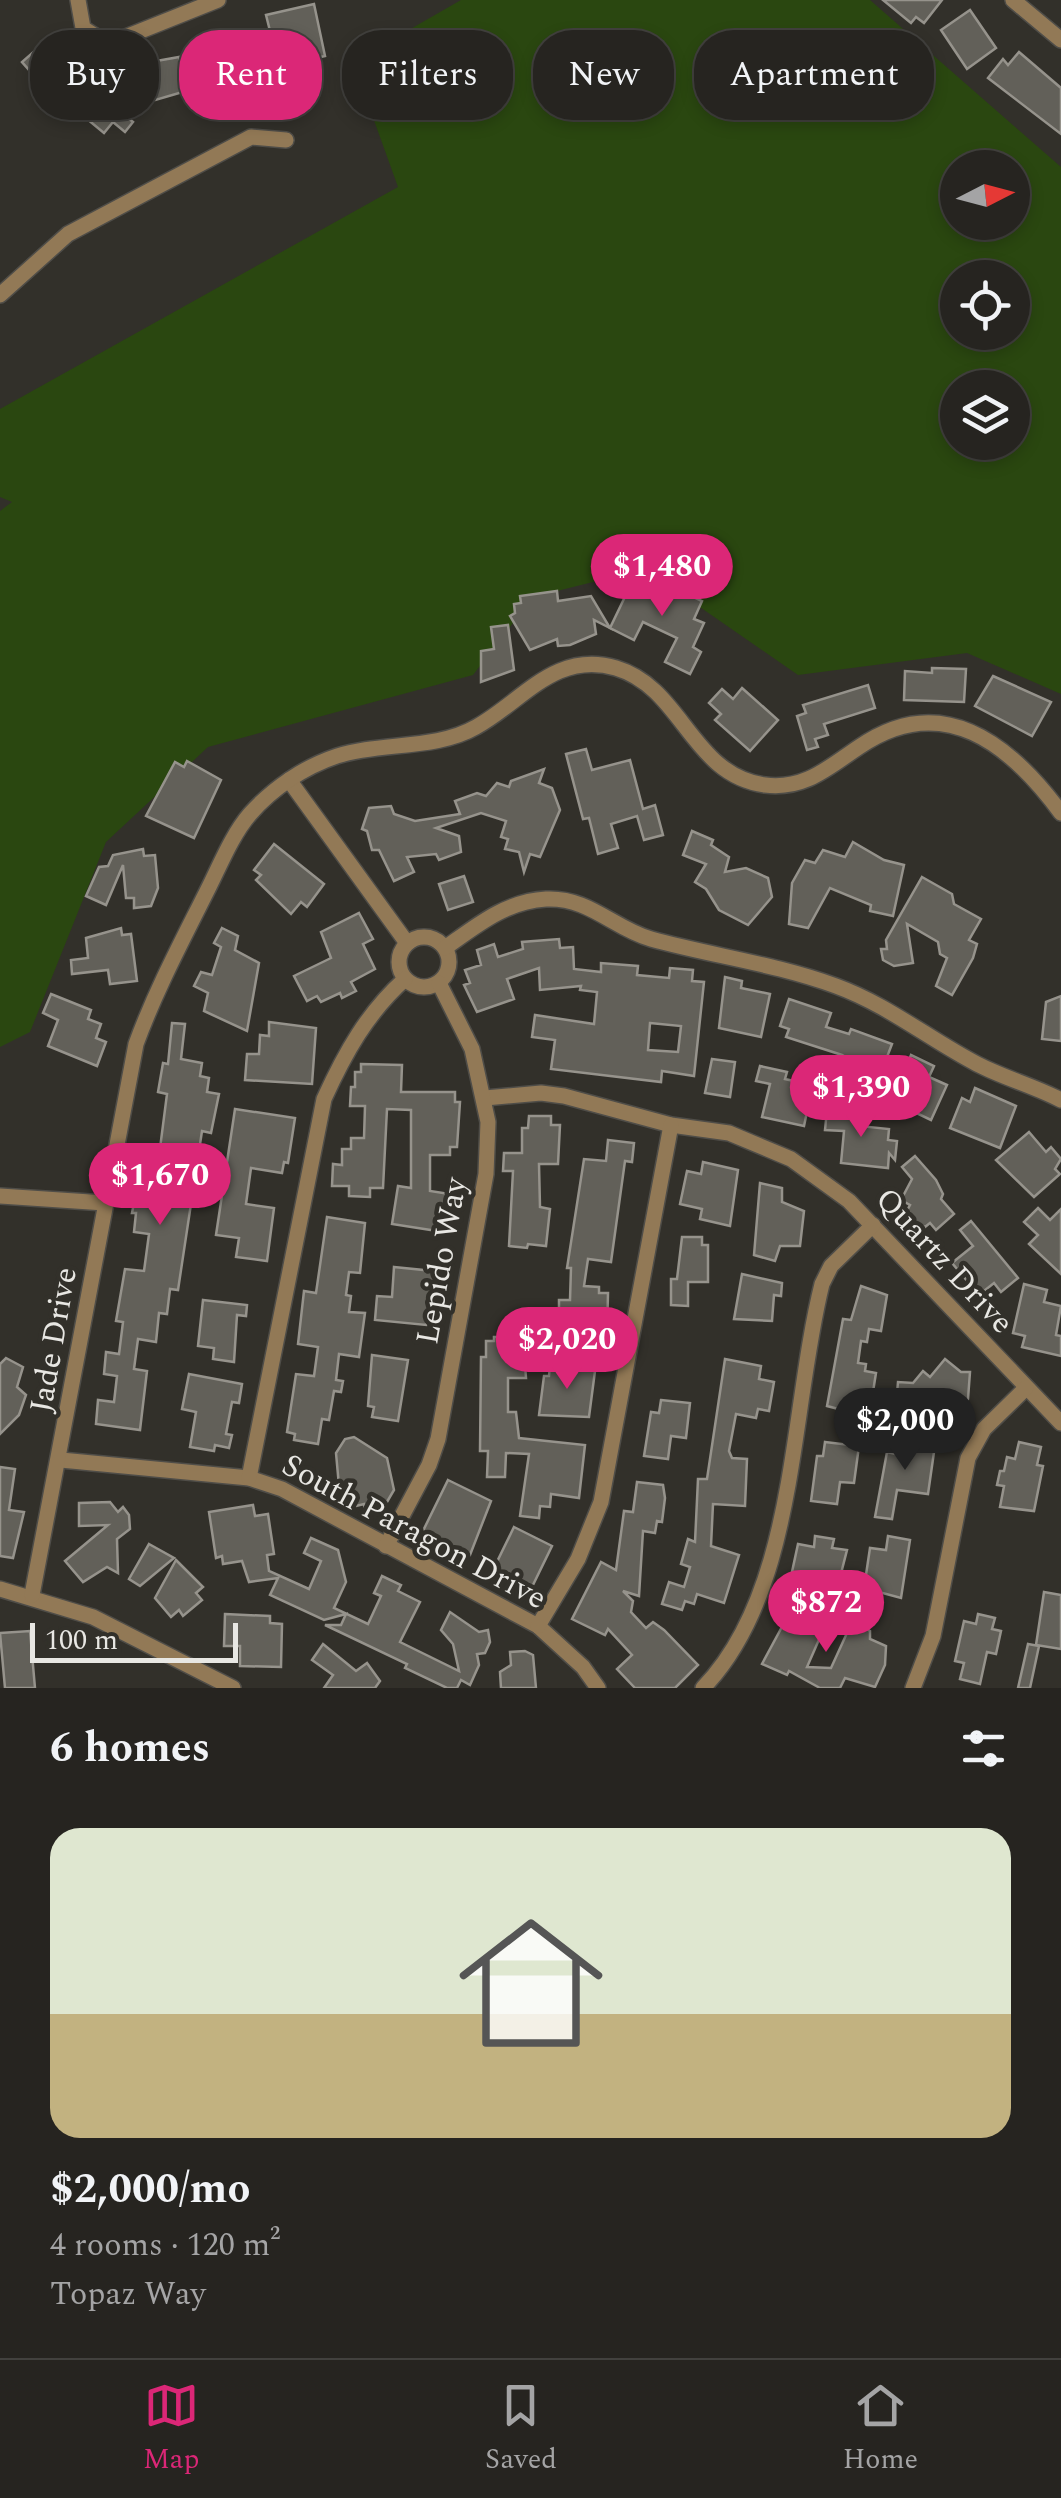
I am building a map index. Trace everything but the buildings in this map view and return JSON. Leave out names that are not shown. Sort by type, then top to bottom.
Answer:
[{"type":"street","points":[[78,0],[84,28],[94,39],[108,44],[122,42],[218,0]]},
{"type":"street","points":[[1013,0],[1061,40]]},
{"type":"street","points":[[0,295],[68,234],[251,138],[286,140]]},
{"type":"street","name":"Jade Drive","points":[[32,1595],[61,1460],[136,1044],[154,995],[247,818],[288,780],[346,753],[458,735],[477,727],[547,675],[589,664],[611,666],[651,685],[722,771],[767,786],[816,778],[879,734],[918,724],[974,731],[996,742],[1035,777],[1061,813]]},
{"type":"street","points":[[288,780],[408,944]]},
{"type":"street","points":[[444,948],[508,908],[565,898],[590,906],[648,938],[752,960],[841,988],[882,1006],[975,1063],[1061,1100]]},
{"type":"street","points":[[430,938],[444,948],[448,968],[439,982],[420,987],[405,979],[398,961],[408,944],[430,938]]},
{"type":"street","points":[[250,1478],[324,1099],[349,1046],[380,1001],[405,979]]},
{"type":"street","name":"Lepido Way","points":[[386,1546],[430,1465],[438,1439],[486,1174],[485,1098],[472,1049],[439,982]]},
{"type":"street","name":"Quartz Drive","points":[[485,1098],[541,1093],[564,1096],[670,1125],[729,1134],[772,1150],[830,1185],[873,1225],[1061,1423]]},
{"type":"street","points":[[538,1626],[578,1560],[601,1502],[670,1125]]},
{"type":"street","points":[[0,1196],[105,1203]]},
{"type":"street","points":[[703,1688],[744,1636],[766,1580],[822,1284],[846,1249],[873,1225]]},
{"type":"street","points":[[913,1688],[933,1636],[968,1458],[984,1429],[1026,1388]]},
{"type":"street","name":"South Paragon Drive","points":[[61,1460],[250,1478],[282,1489],[538,1626],[598,1688]]},
{"type":"street","points":[[0,1589],[32,1595],[142,1639],[233,1688]]},
{"type":"green space","points":[[461,0],[870,0],[904,30],[694,30],[694,120],[934,120],[934,56],[1061,167],[1061,694],[967,653],[798,675],[645,569],[533,597],[473,675],[208,747],[106,842],[30,1032],[0,1047],[0,511],[12,502],[0,497],[0,409],[398,187],[374,120],[513,120],[513,30],[409,30]]}]
